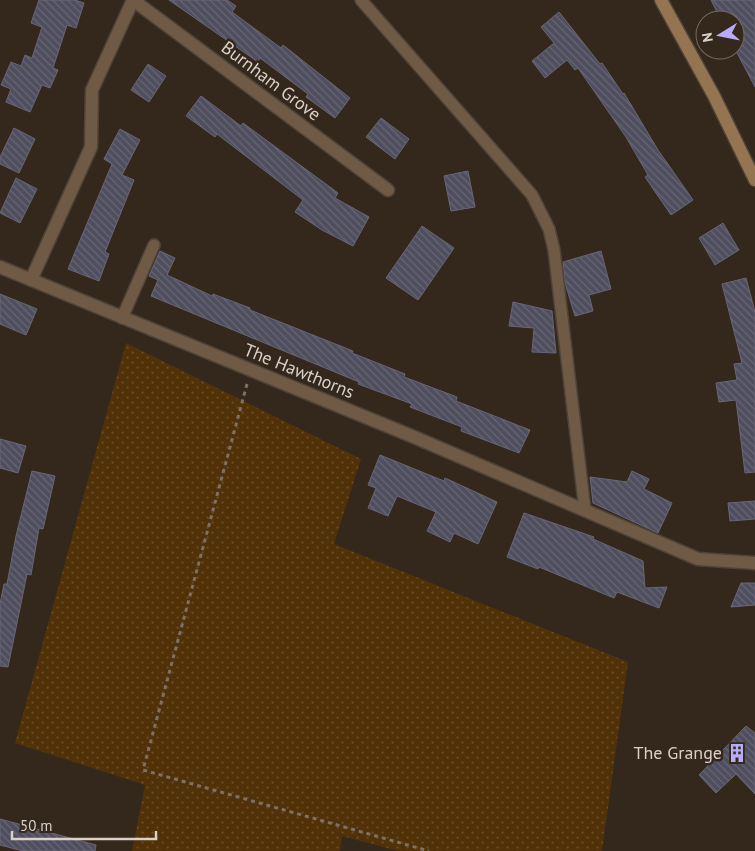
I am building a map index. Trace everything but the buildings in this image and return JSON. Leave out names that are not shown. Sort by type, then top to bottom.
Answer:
[{"type":"main road","points":[[661,0],[714,96],[755,180]]},
{"type":"street","name":"Burnham Grove","points":[[133,0],[388,190]]},
{"type":"street","points":[[31,280],[91,147],[92,90],[133,0]]},
{"type":"street","name":"The Hawthorns","points":[[0,267],[251,370],[698,559],[755,564]]},
{"type":"lane","points":[[361,0],[532,195],[542,213],[554,250],[585,510]]},
{"type":"lane","points":[[122,318],[154,245]]},
{"type":"path","points":[[251,370],[144,770],[429,851]]},
{"type":"shaded area","points":[[126,343],[361,459],[334,544],[628,662],[602,851],[398,851],[342,836],[340,851],[132,851],[145,785],[15,743]]},
{"type":"place","name":"The Grange","points":[[737,753]]}]
